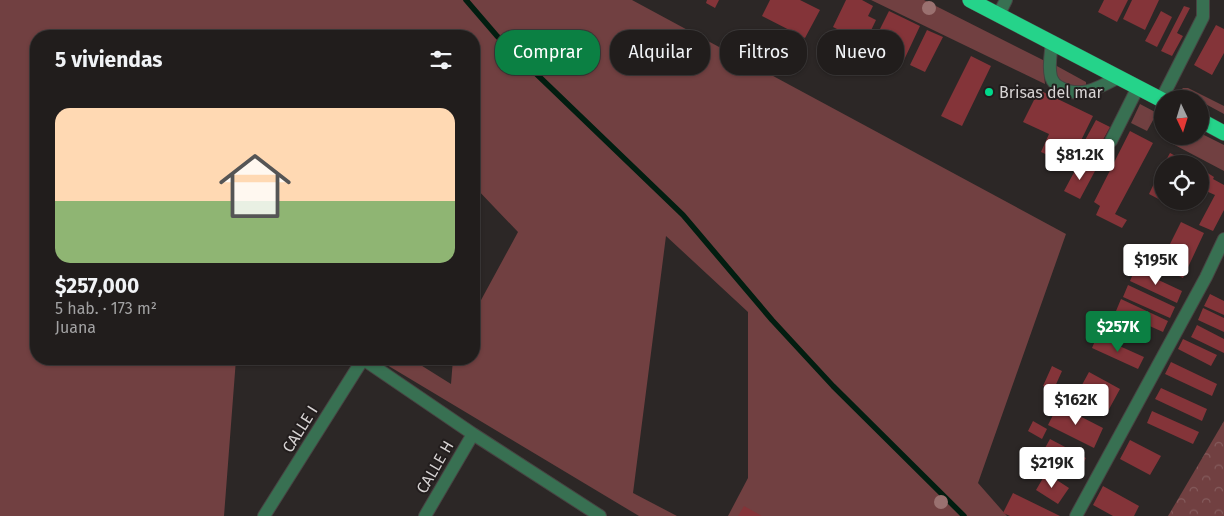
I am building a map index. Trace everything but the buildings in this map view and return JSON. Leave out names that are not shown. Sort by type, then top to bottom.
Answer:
[{"type":"highway","points":[[970,0],[1154,96]]},
{"type":"highway","points":[[1209,125],[1224,133]]},
{"type":"street","points":[[998,14],[1006,0]]},
{"type":"street","points":[[1167,90],[1202,17],[1204,0]]},
{"type":"street","points":[[1052,42],[1049,65],[1051,78],[1055,84],[1065,90],[1082,93],[1098,88],[1119,77]]},
{"type":"street","points":[[1111,141],[1138,87]]},
{"type":"street","points":[[1076,516],[1206,277],[1224,239]]},
{"type":"street","name":"CALLE I","points":[[264,516],[359,365]]},
{"type":"street","points":[[372,365],[595,515]]},
{"type":"street","name":"CALLE H","points":[[425,516],[473,434]]},
{"type":"green space","points":[[0,0],[632,0],[688,30],[610,30],[610,75],[710,75],[710,42],[720,47],[720,75],[771,75],[1066,234],[978,483],[1007,516],[728,516],[748,478],[748,312],[666,236],[633,493],[677,516],[639,516],[387,365],[421,365],[451,384],[453,365],[480,365],[480,302],[518,232],[480,192],[480,30],[30,30],[30,365],[236,365],[224,516],[0,516]]},
{"type":"green space","points":[[871,0],[924,0],[1045,61],[1045,84]]},
{"type":"green space","points":[[1055,65],[1086,82],[1086,86],[1078,87],[1058,80],[1055,73]]},
{"type":"green space","points":[[1188,88],[1192,90],[1181,90]]},
{"type":"green space","points":[[1209,98],[1224,106],[1224,114],[1209,106]]},
{"type":"green space","points":[[1140,104],[1154,111],[1154,118],[1147,131],[1131,123]]},
{"type":"green space","points":[[1209,138],[1224,145],[1224,171],[1209,163],[1209,155],[1194,155],[1175,145],[1209,145]]},
{"type":"green space","points":[[1224,421],[1224,516],[1168,516]]},
{"type":"waterway","points":[[466,0],[497,36],[683,215],[772,320],[833,386],[964,516]]},
{"type":"place","name":"Brisas del mar","points":[[989,92]]}]
